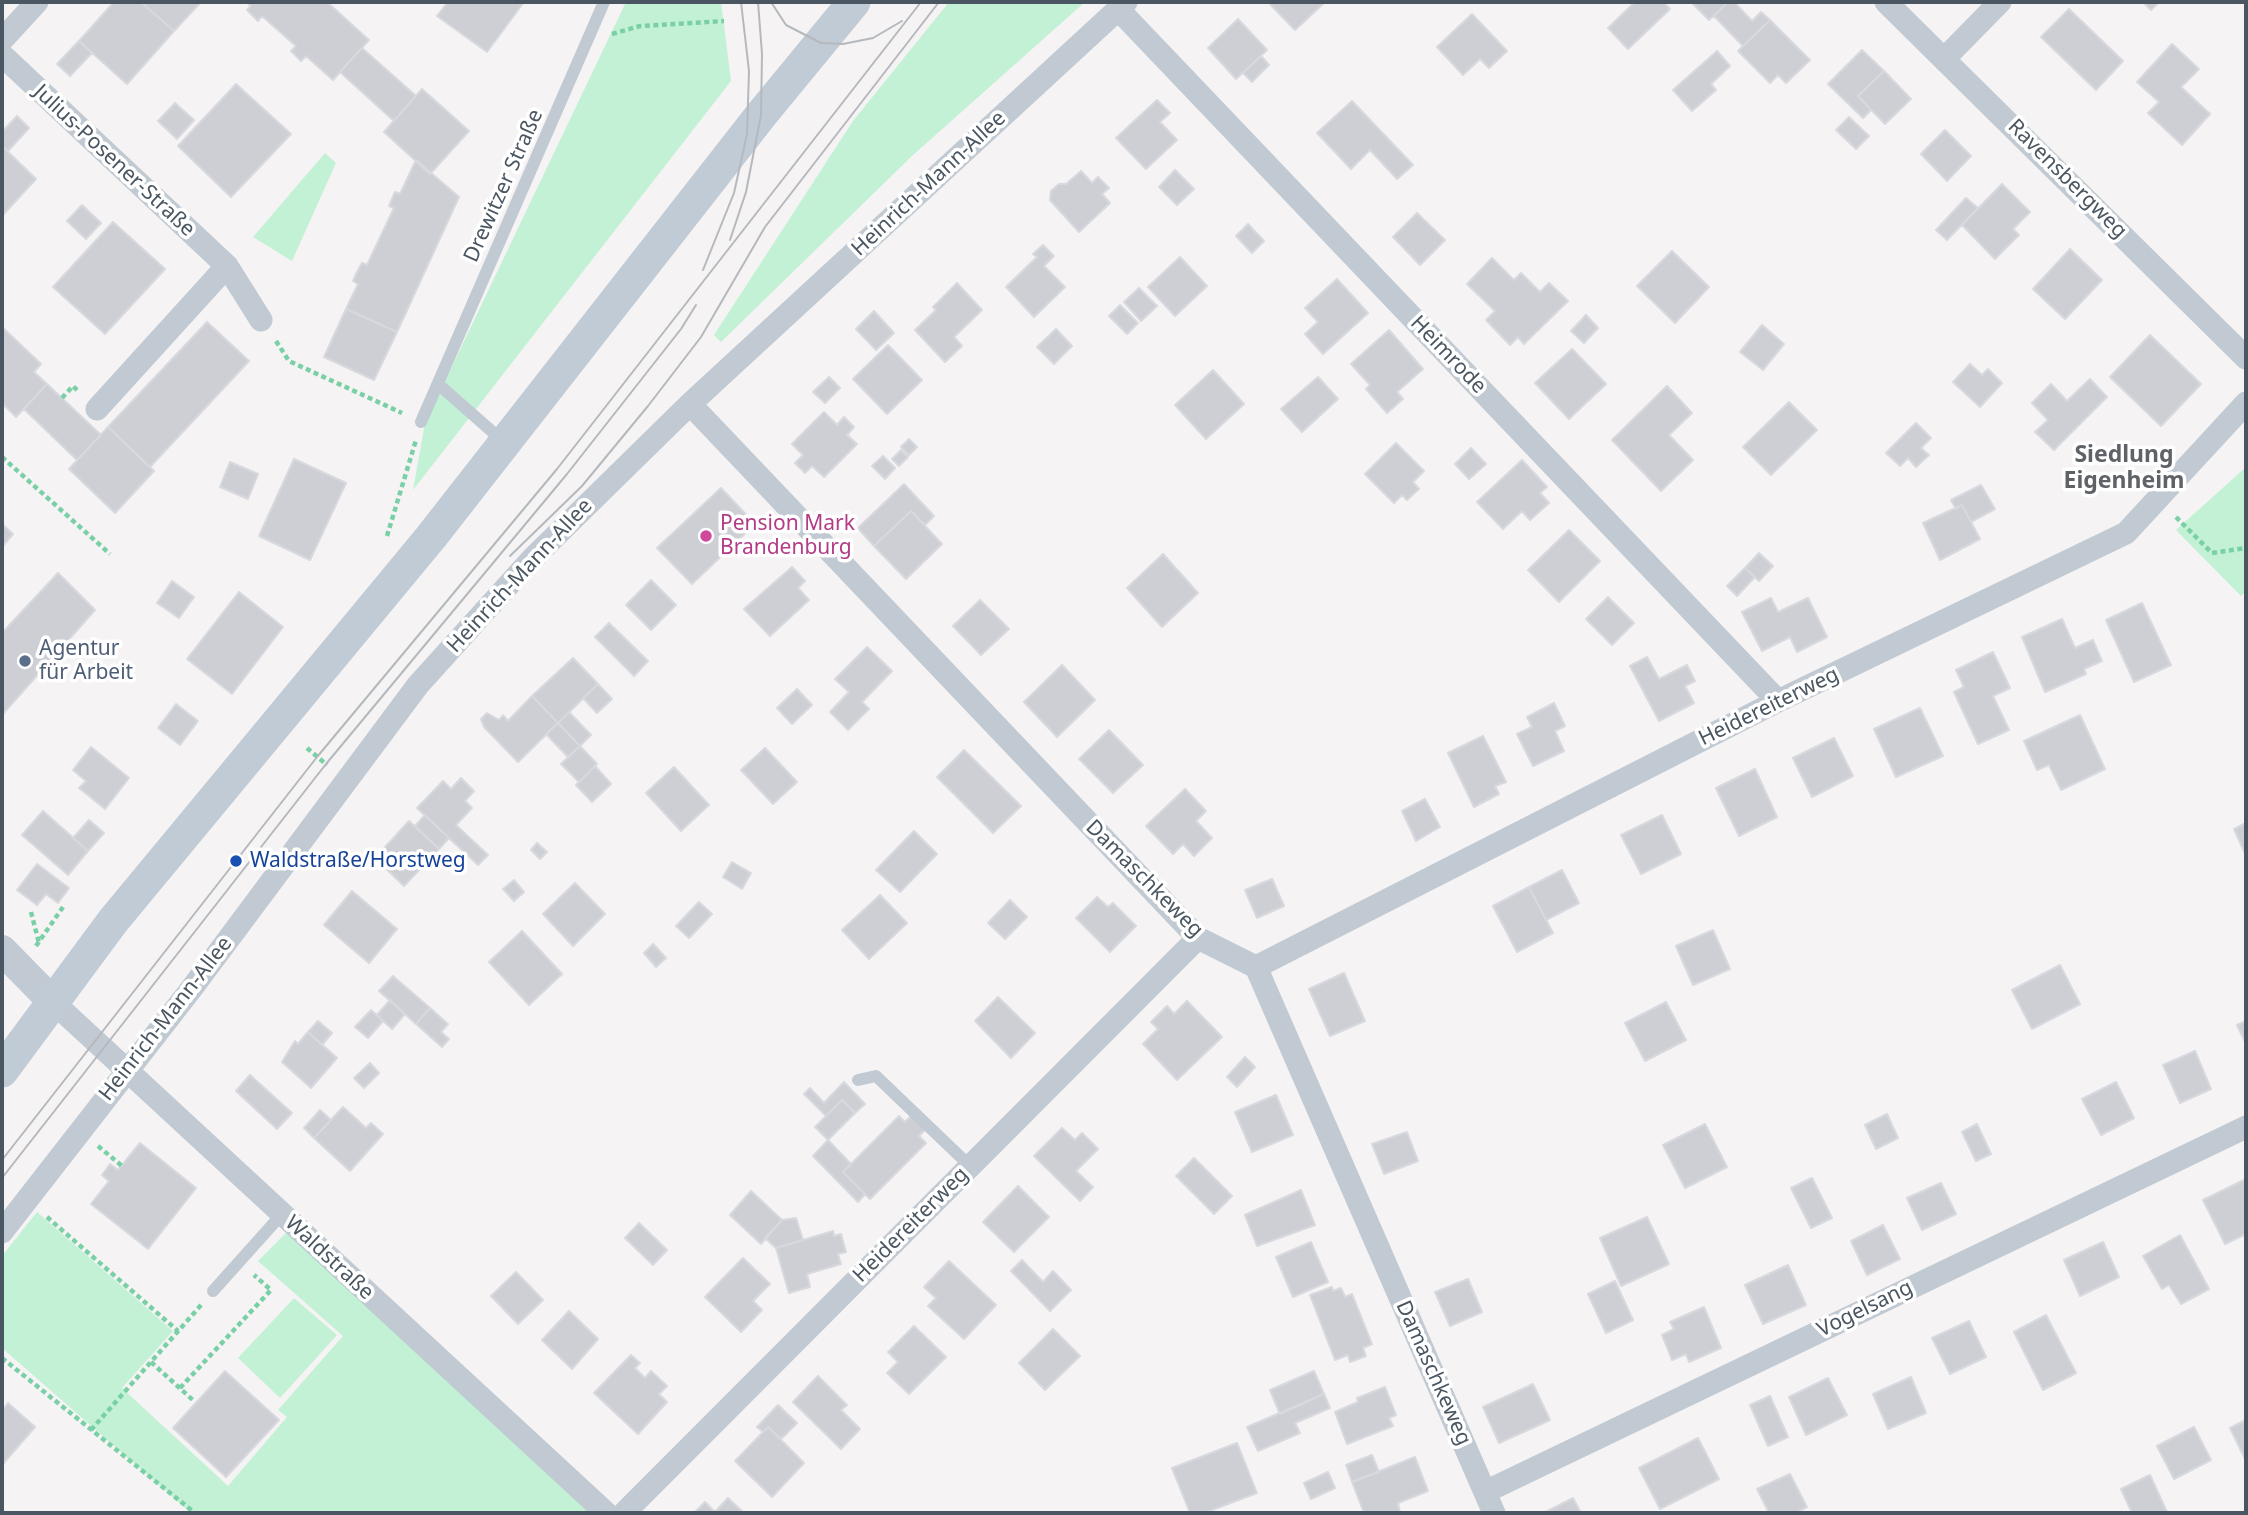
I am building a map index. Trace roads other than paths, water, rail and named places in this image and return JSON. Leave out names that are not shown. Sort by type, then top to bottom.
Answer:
[{"type":"main road","points":[[2,1071],[113,921],[431,537],[761,115],[854,2]]},
{"type":"street","points":[[2,40],[37,2]]},
{"type":"street","name":"Ravensbergweg","points":[[1886,2],[2246,358]]},
{"type":"street","points":[[1945,58],[2000,2]]},
{"type":"street","name":"Heinrich-Mann-Allee","points":[[2,1232],[418,685],[532,559],[690,404],[1122,5]]},
{"type":"street","name":"Heimrode","points":[[1122,5],[1779,701]]},
{"type":"street","name":"Julius-Posener-Straße","points":[[2,55],[227,267],[261,320]]},
{"type":"street","points":[[97,409],[227,267]]},
{"type":"street","name":"Heidereiterweg","points":[[1256,967],[1779,701],[2126,533],[2246,403]]},
{"type":"street","name":"Damaschkeweg","points":[[690,404],[1198,938],[1256,967],[1489,1503]]},
{"type":"street","name":"Heidereiterweg","points":[[624,1513],[1198,938]]},
{"type":"street","points":[[2,950],[53,1002]]},
{"type":"street","name":"Waldstraße","points":[[53,1002],[606,1513]]},
{"type":"street","name":"Vogelsang","points":[[1489,1503],[2246,1127]]},
{"type":"lane","name":"Drewitzer Straße","points":[[421,422],[604,2]]},
{"type":"lane","points":[[438,384],[505,443]]},
{"type":"lane","points":[[858,1080],[876,1076],[970,1166]]},
{"type":"lane","points":[[214,1290],[282,1214]]},
{"type":"tram line","points":[[703,270],[734,193],[747,134],[749,71],[741,2]]},
{"type":"tram line","points":[[730,240],[746,192],[761,115],[762,54],[758,2]]},
{"type":"tram line","points":[[771,2],[786,25],[821,43],[843,44],[873,38],[902,21]]},
{"type":"tram line","points":[[2,1160],[317,757],[557,469],[921,2]]},
{"type":"tram line","points":[[510,556],[582,486],[648,406],[701,337],[765,227],[939,2]]},
{"type":"tram line","points":[[2,1178],[326,764],[567,474],[681,329],[696,305]]},
{"type":"place","name":"Pension Mark Brandenburg","points":[[706,536]]},
{"type":"place","name":"Agentur für Arbeit","points":[[25,661]]},
{"type":"place","name":"Waldstraße/Horstweg","points":[[236,861]]},
{"type":"district","name":"Siedlung Eigenheim","points":[[2124,468]]}]
